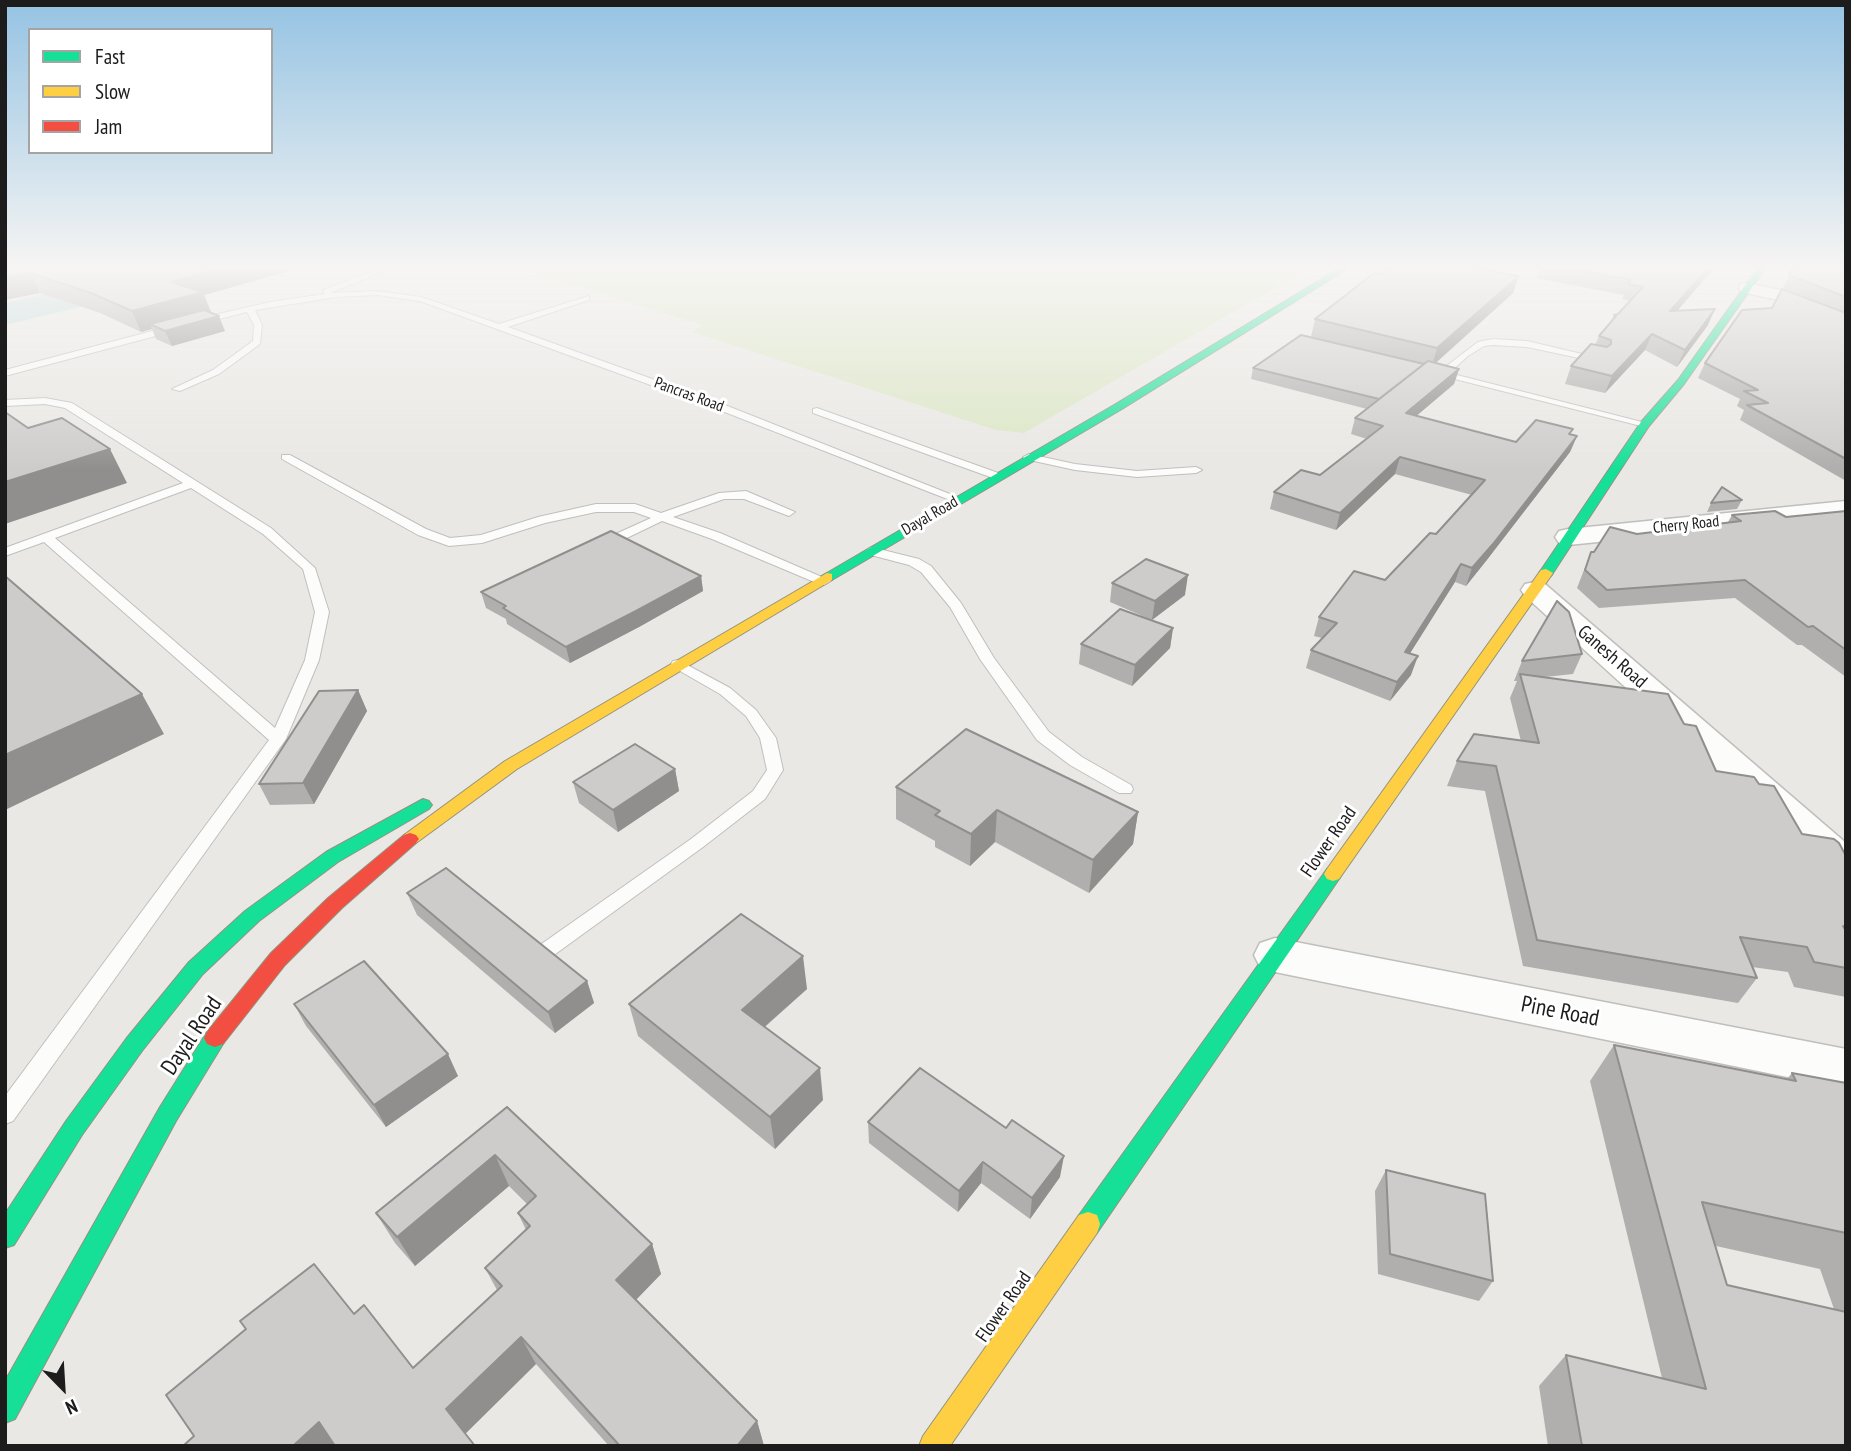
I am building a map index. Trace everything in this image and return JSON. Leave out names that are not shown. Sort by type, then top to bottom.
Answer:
[{"type":"street","name":"Dayal Road","points":[[5,1409],[168,1114],[222,1026],[278,959],[335,903],[409,840],[511,765],[678,664],[1118,407],[1237,334]]},
{"type":"street","name":"Flower Road","points":[[933,1446],[1275,955],[1535,590],[1645,424],[1681,382],[1715,334]]},
{"type":"street","name":"Cherry Road","points":[[1568,537],[1846,509]]},
{"type":"street","name":"Ganesh Road","points":[[1535,590],[1846,865]]},
{"type":"street","name":"Dayal Road","points":[[5,1236],[74,1128],[134,1045],[196,968],[252,916],[332,857],[420,806],[511,765]]},
{"type":"street","name":"Pine Road","points":[[1275,955],[1846,1069]]},
{"type":"lane","name":"Pancras Road","points":[[5,373],[155,334]]},
{"type":"lane","points":[[177,389],[216,372],[257,342],[257,334]]},
{"type":"lane","name":"Pancras Road","points":[[518,334],[726,409],[959,500]]},
{"type":"lane","points":[[1442,374],[1465,354],[1482,344],[1493,342],[1527,344],[1598,359]]},
{"type":"lane","points":[[1430,371],[1645,424]]},
{"type":"lane","points":[[5,403],[45,401],[68,405],[267,531],[309,568],[322,612],[312,660],[278,738],[5,1114]]},
{"type":"lane","points":[[817,411],[997,476]]},
{"type":"lane","points":[[286,457],[422,532],[449,541],[482,539],[542,520],[596,508],[635,508],[664,516],[824,580]]},
{"type":"lane","points":[[1029,457],[1075,467],[1137,474],[1196,470]]},
{"type":"lane","points":[[5,552],[194,483]]},
{"type":"lane","points":[[588,552],[664,516],[712,498],[736,494],[763,500],[789,512]]},
{"type":"lane","points":[[47,538],[278,738]]},
{"type":"lane","points":[[871,551],[914,562],[926,569],[956,606],[987,659],[1044,736],[1076,761],[1125,789]]},
{"type":"lane","points":[[547,950],[697,843],[759,795],[775,770],[768,738],[751,713],[725,691],[678,664]]},
{"type":"green space","points":[[697,334],[1196,334],[1024,433],[996,430]]},
{"type":"building","points":[[1377,334],[1453,334],[1437,348]]},
{"type":"building","points":[[1601,334],[1697,334],[1685,350],[1652,334],[1612,376],[1571,366],[1591,344],[1607,347],[1611,344],[1611,340],[1599,336]]},
{"type":"building","points":[[1725,334],[1846,334],[1846,459],[1747,405],[1768,403],[1744,391],[1758,390],[1705,363]]},
{"type":"building","points":[[1301,335],[1424,364],[1379,399],[1253,368]]},
{"type":"building","points":[[1428,361],[1459,369],[1406,413],[1516,442],[1536,420],[1573,429],[1569,434],[1577,436],[1472,568],[1461,564],[1405,652],[1418,656],[1397,682],[1311,650],[1337,623],[1319,617],[1354,571],[1385,580],[1430,533],[1436,534],[1485,480],[1400,457],[1340,513],[1274,492],[1301,470],[1320,475],[1383,426],[1355,418]]},
{"type":"building","points":[[5,412],[28,428],[62,418],[110,449],[5,482]]},
{"type":"building","points":[[1722,487],[1742,500],[1711,503]]},
{"type":"building","points":[[1775,511],[1786,517],[1846,511],[1846,650],[1813,626],[1808,627],[1745,580],[1607,590],[1585,570],[1591,552],[1594,552],[1610,527],[1637,534],[1741,521],[1732,515]]},
{"type":"building","points":[[611,531],[701,576],[566,647],[481,592]]},
{"type":"building","points":[[1146,559],[1188,575],[1155,601],[1112,583]]},
{"type":"building","points":[[5,576],[142,694],[5,755]]},
{"type":"building","points":[[1557,601],[1569,612],[1582,654],[1522,661]]},
{"type":"building","points":[[1120,609],[1173,628],[1135,665],[1081,644]]},
{"type":"building","points":[[1520,674],[1668,694],[1684,724],[1696,726],[1716,771],[1754,777],[1759,784],[1774,786],[1802,834],[1834,839],[1839,843],[1846,856],[1846,928],[1843,926],[1846,931],[1846,968],[1814,962],[1807,947],[1740,937],[1757,978],[1537,940],[1496,766],[1457,761],[1474,734],[1539,743]]},
{"type":"building","points":[[358,690],[303,783],[259,784],[319,691]]},
{"type":"building","points":[[966,729],[1138,812],[1093,860],[997,810],[971,834],[935,815],[940,811],[896,787]]},
{"type":"building","points":[[635,744],[675,769],[613,810],[573,782]]},
{"type":"building","points":[[446,868],[587,981],[548,1012],[407,893]]},
{"type":"building","points":[[741,914],[803,956],[742,1010],[820,1068],[770,1117],[629,1004]]},
{"type":"building","points":[[364,961],[448,1054],[374,1105],[294,1004]]},
{"type":"building","points":[[1614,1045],[1796,1081],[1792,1073],[1846,1083],[1846,1233],[1702,1202],[1727,1285],[1846,1312],[1846,1446],[1582,1446],[1566,1355],[1706,1389]]},
{"type":"building","points":[[920,1068],[1006,1128],[1012,1120],[1064,1156],[1032,1198],[983,1162],[959,1191],[868,1122]]},
{"type":"building","points":[[507,1107],[652,1244],[616,1280],[757,1421],[737,1446],[620,1446],[521,1337],[446,1409],[475,1446],[335,1446],[319,1422],[293,1446],[183,1446],[194,1436],[166,1395],[246,1329],[240,1321],[314,1264],[354,1314],[364,1305],[413,1368],[502,1286],[485,1268],[530,1226],[518,1213],[536,1196],[495,1155],[397,1237],[376,1213]]},
{"type":"building","points":[[1386,1170],[1485,1194],[1493,1281],[1390,1254]]},
{"type":"traffic: fast","points":[[827,577],[1118,407],[1238,334]]},
{"type":"traffic: fast","points":[[1546,573],[1645,424],[1681,382],[1715,334]]},
{"type":"traffic: fast","points":[[5,1236],[74,1128],[134,1045],[196,968],[252,916],[332,857],[423,805]]},
{"type":"traffic: fast","points":[[1088,1224],[1333,874]]},
{"type":"traffic: fast","points":[[5,1409],[168,1114],[215,1038]]},
{"type":"traffic: slow","points":[[1333,874],[1546,573]]},
{"type":"traffic: slow","points":[[410,839],[511,765],[827,577]]},
{"type":"traffic: slow","points":[[933,1446],[1088,1224]]},
{"type":"traffic: jam","points":[[215,1038],[278,959],[335,903],[410,839]]}]
